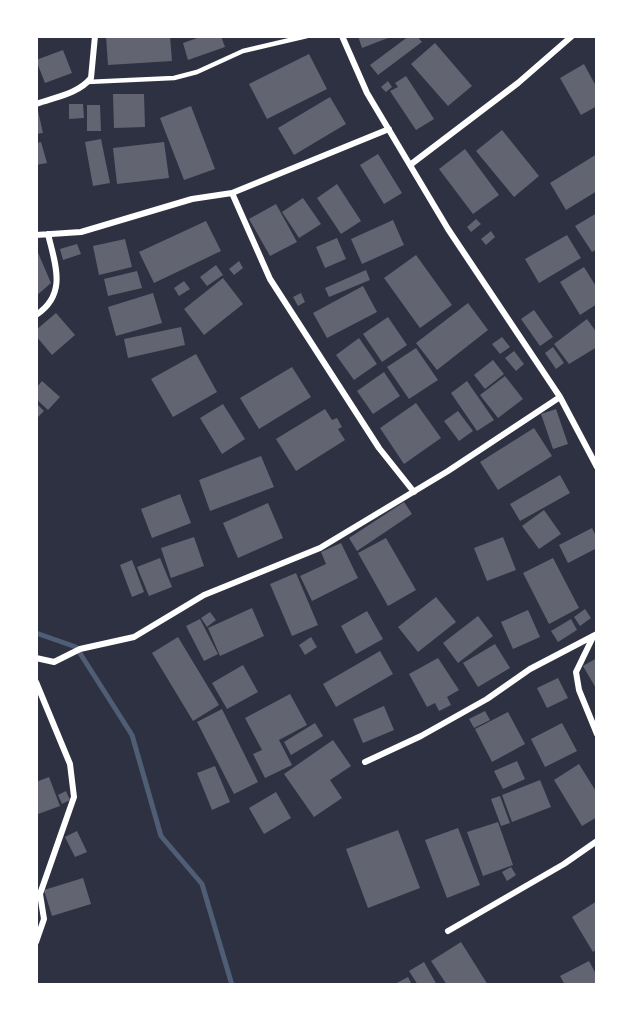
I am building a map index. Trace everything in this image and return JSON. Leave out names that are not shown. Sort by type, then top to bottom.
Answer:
[{"type":"street","points":[[36,104],[74,91],[91,78],[95,36]]},
{"type":"street","points":[[342,36],[367,93],[447,229],[560,397],[597,467]]},
{"type":"street","points":[[410,165],[518,84],[572,36]]},
{"type":"street","points":[[36,235],[81,232],[192,199],[232,193],[389,129]]},
{"type":"street","points":[[232,193],[270,279],[379,448],[414,492]]},
{"type":"street","points":[[36,315],[45,309],[59,279],[48,234]]},
{"type":"street","points":[[36,658],[54,662],[80,650],[134,637],[204,595],[320,548],[414,492],[560,397]]},
{"type":"street","points":[[595,635],[576,672],[579,690],[597,734]]},
{"type":"street","points":[[365,762],[422,736],[488,699],[530,669],[595,635]]},
{"type":"street","points":[[36,682],[70,764],[74,797],[40,894],[44,919],[36,942]]},
{"type":"street","points":[[448,931],[564,864],[597,841]]},
{"type":"lane","points":[[87,82],[174,78],[197,72],[243,51],[307,36]]},
{"type":"building","points":[[106,36],[170,36],[172,61],[108,65]]},
{"type":"building","points":[[203,36],[221,36],[225,47],[188,60],[183,43]]},
{"type":"building","points":[[358,36],[393,36],[362,48]]},
{"type":"building","points":[[409,36],[417,36],[422,42],[378,75],[370,65]]},
{"type":"building","points":[[435,43],[472,86],[448,106],[411,64]]},
{"type":"building","points":[[63,50],[72,73],[45,83],[36,60]]},
{"type":"building","points":[[309,54],[327,89],[267,119],[249,84]]},
{"type":"building","points":[[584,64],[597,88],[597,106],[581,115],[560,78]]},
{"type":"building","points":[[406,76],[434,119],[416,130],[390,91],[398,87],[395,83]]},
{"type":"building","points":[[388,81],[392,87],[386,92],[381,87]]},
{"type":"building","points":[[113,94],[144,94],[145,127],[114,128]]},
{"type":"building","points":[[330,97],[346,124],[294,155],[278,128]]},
{"type":"building","points":[[69,104],[83,104],[84,118],[69,119]]},
{"type":"building","points":[[87,105],[100,105],[101,131],[87,131]]},
{"type":"building","points":[[191,106],[215,169],[184,180],[160,118]]},
{"type":"building","points":[[38,111],[43,133],[36,134],[36,112]]},
{"type":"building","points":[[502,130],[539,176],[514,197],[476,151]]},
{"type":"building","points":[[101,139],[110,183],[93,186],[85,142]]},
{"type":"building","points":[[41,142],[47,163],[36,165],[36,143]]},
{"type":"building","points":[[164,142],[169,178],[117,184],[113,148]]},
{"type":"building","points":[[465,149],[499,195],[473,214],[439,169]]},
{"type":"building","points":[[378,154],[402,193],[384,204],[360,165]]},
{"type":"building","points":[[597,154],[597,191],[566,210],[550,183]]},
{"type":"building","points":[[337,184],[361,221],[341,234],[317,198]]},
{"type":"building","points":[[303,198],[321,224],[299,238],[282,212]]},
{"type":"building","points":[[276,204],[297,242],[270,256],[249,219]]},
{"type":"building","points":[[597,213],[597,249],[592,252],[575,226]]},
{"type":"building","points":[[476,219],[481,224],[471,232],[467,227]]},
{"type":"building","points":[[393,220],[404,245],[362,264],[351,239]]},
{"type":"building","points":[[206,221],[221,251],[154,283],[139,252]]},
{"type":"building","points":[[491,231],[495,237],[486,245],[481,239]]},
{"type":"building","points":[[567,235],[581,258],[539,283],[525,259]]},
{"type":"building","points":[[337,238],[346,259],[325,268],[316,247]]},
{"type":"building","points":[[125,239],[132,267],[99,275],[93,246]]},
{"type":"building","points":[[77,244],[81,254],[63,260],[60,249]]},
{"type":"building","points":[[36,248],[51,283],[36,296]]},
{"type":"building","points":[[416,255],[452,305],[420,328],[384,278]]},
{"type":"building","points":[[239,261],[243,268],[234,275],[229,269]]},
{"type":"building","points":[[216,265],[223,275],[207,286],[200,277]]},
{"type":"building","points":[[584,267],[597,288],[597,304],[580,315],[560,282]]},
{"type":"building","points":[[366,270],[370,280],[329,297],[325,288]]},
{"type":"building","points":[[137,271],[142,288],[108,296],[104,279]]},
{"type":"building","points":[[223,278],[243,304],[204,335],[184,309]]},
{"type":"building","points":[[184,281],[190,289],[179,296],[174,288]]},
{"type":"building","points":[[363,286],[377,312],[327,338],[313,313]]},
{"type":"building","points":[[153,293],[162,323],[116,336],[108,307]]},
{"type":"building","points":[[301,293],[305,302],[298,306],[293,297]]},
{"type":"building","points":[[468,303],[488,330],[437,370],[416,343]]},
{"type":"building","points":[[534,310],[553,337],[540,346],[521,319]]},
{"type":"building","points":[[56,313],[75,335],[52,355],[36,336],[36,330]]},
{"type":"building","points":[[388,317],[407,345],[382,362],[363,334]]},
{"type":"building","points":[[587,319],[597,333],[597,347],[569,364],[554,344]]},
{"type":"building","points":[[181,327],[185,345],[128,358],[124,339]]},
{"type":"building","points":[[502,337],[510,347],[500,354],[492,344]]},
{"type":"building","points":[[359,338],[377,364],[354,380],[336,355]]},
{"type":"building","points":[[553,347],[564,363],[556,369],[545,353]]},
{"type":"building","points":[[416,348],[438,380],[409,399],[387,367]]},
{"type":"building","points":[[514,351],[524,364],[516,371],[505,358]]},
{"type":"building","points":[[196,354],[217,392],[173,417],[151,379]]},
{"type":"building","points":[[493,360],[504,374],[485,389],[474,375]]},
{"type":"building","points":[[292,367],[311,397],[259,429],[240,398]]},
{"type":"building","points":[[384,372],[400,396],[373,414],[357,391]]},
{"type":"building","points":[[505,376],[523,399],[498,418],[480,395]]},
{"type":"building","points":[[42,381],[60,397],[48,410],[36,399],[36,388]]},
{"type":"building","points":[[467,381],[494,420],[477,431],[451,393]]},
{"type":"building","points":[[36,403],[44,411],[36,419]]},
{"type":"building","points":[[416,403],[441,438],[404,464],[380,428]]},
{"type":"building","points":[[223,404],[245,439],[222,454],[200,418]]},
{"type":"building","points":[[325,409],[332,420],[337,418],[342,427],[338,429],[345,440],[296,471],[276,439]]},
{"type":"building","points":[[556,409],[568,444],[553,449],[541,414]]},
{"type":"building","points":[[458,411],[473,431],[459,441],[444,421]]},
{"type":"building","points":[[534,428],[552,456],[498,490],[480,462]]},
{"type":"building","points":[[261,456],[274,487],[210,511],[199,480]]},
{"type":"building","points":[[560,475],[570,493],[520,521],[510,504]]},
{"type":"building","points":[[180,494],[191,523],[152,538],[141,509]]},
{"type":"building","points":[[404,502],[412,514],[357,551],[349,538]]},
{"type":"building","points":[[268,503],[283,538],[238,558],[223,523]]},
{"type":"building","points":[[544,510],[561,534],[539,549],[522,526]]},
{"type":"building","points":[[592,528],[597,538],[597,548],[568,563],[559,545]]},
{"type":"building","points":[[194,537],[204,566],[171,578],[161,548]]},
{"type":"building","points":[[503,537],[516,570],[487,581],[474,548]]},
{"type":"building","points":[[386,538],[416,590],[388,606],[358,553]]},
{"type":"building","points":[[341,543],[358,578],[312,601],[300,576],[326,564],[321,552]]},
{"type":"building","points":[[160,558],[172,587],[149,596],[137,567]]},
{"type":"building","points":[[553,558],[579,608],[549,624],[523,573]]},
{"type":"building","points":[[132,560],[144,592],[132,597],[120,565]]},
{"type":"building","points":[[296,573],[318,625],[292,636],[270,584]]},
{"type":"building","points":[[436,597],[456,622],[418,652],[398,627]]},
{"type":"building","points":[[252,608],[264,636],[220,656],[208,628]]},
{"type":"building","points":[[585,609],[591,618],[580,626],[574,617]]},
{"type":"building","points":[[528,610],[540,637],[513,649],[501,622]]},
{"type":"building","points":[[367,611],[383,639],[356,654],[341,626]]},
{"type":"building","points":[[210,612],[216,620],[207,627],[201,618]]},
{"type":"building","points":[[478,616],[493,636],[458,663],[443,643]]},
{"type":"building","points":[[200,619],[218,654],[204,661],[186,626]]},
{"type":"building","points":[[571,619],[577,630],[558,642],[551,631]]},
{"type":"building","points":[[178,637],[219,705],[193,721],[152,653]]},
{"type":"building","points":[[311,637],[317,647],[305,655],[299,645]]},
{"type":"building","points":[[495,644],[510,668],[478,687],[463,663]]},
{"type":"building","points":[[380,651],[393,674],[336,707],[323,684]]},
{"type":"building","points":[[438,658],[459,690],[447,697],[451,705],[439,711],[435,703],[427,707],[409,674]]},
{"type":"building","points":[[597,658],[597,690],[583,666]]},
{"type":"building","points":[[243,665],[258,692],[227,709],[212,683]]},
{"type":"building","points":[[558,678],[568,698],[547,708],[537,688]]},
{"type":"building","points":[[290,694],[307,725],[279,740],[292,765],[265,778],[253,754],[262,750],[245,718]]},
{"type":"building","points":[[384,706],[394,730],[363,743],[353,719]]},
{"type":"building","points":[[222,709],[258,782],[234,794],[197,722]]},
{"type":"building","points":[[485,711],[490,720],[474,728],[469,719]]},
{"type":"building","points":[[508,712],[525,744],[492,762],[475,729]]},
{"type":"building","points":[[315,723],[323,736],[291,755],[284,742]]},
{"type":"building","points":[[562,723],[577,751],[545,767],[531,739]]},
{"type":"building","points":[[333,740],[351,766],[330,780],[342,798],[314,817],[284,774]]},
{"type":"building","points":[[517,761],[525,779],[503,789],[494,771]]},
{"type":"building","points":[[579,764],[597,793],[597,817],[582,826],[554,780]]},
{"type":"building","points":[[215,766],[230,802],[212,810],[197,773]]},
{"type":"building","points":[[49,777],[60,806],[38,814],[36,782]]},
{"type":"building","points":[[540,780],[551,807],[512,822],[502,795]]},
{"type":"building","points":[[66,791],[70,800],[62,804],[58,795]]},
{"type":"building","points":[[276,792],[291,818],[264,834],[249,808]]},
{"type":"building","points":[[500,796],[510,823],[501,826],[491,799]]},
{"type":"building","points":[[498,822],[513,865],[483,876],[467,832]]},
{"type":"building","points":[[458,828],[480,885],[447,898],[425,840]]},
{"type":"building","points":[[398,830],[420,888],[368,908],[346,849]]},
{"type":"building","points":[[77,831],[87,852],[75,857],[65,837]]},
{"type":"building","points":[[511,867],[516,875],[507,881],[502,872]]},
{"type":"building","points":[[83,878],[91,904],[52,916],[44,890]]},
{"type":"building","points":[[597,901],[597,949],[593,952],[572,917]]},
{"type":"building","points":[[461,942],[488,985],[447,985],[431,961]]},
{"type":"building","points":[[589,961],[597,976],[597,985],[565,985],[560,976]]},
{"type":"building","points":[[424,962],[437,985],[418,985],[409,971]]},
{"type":"building","points":[[408,977],[412,985],[393,985]]},
{"type":"waterway","points":[[36,633],[76,647],[132,735],[161,836],[202,884],[232,985]]}]
